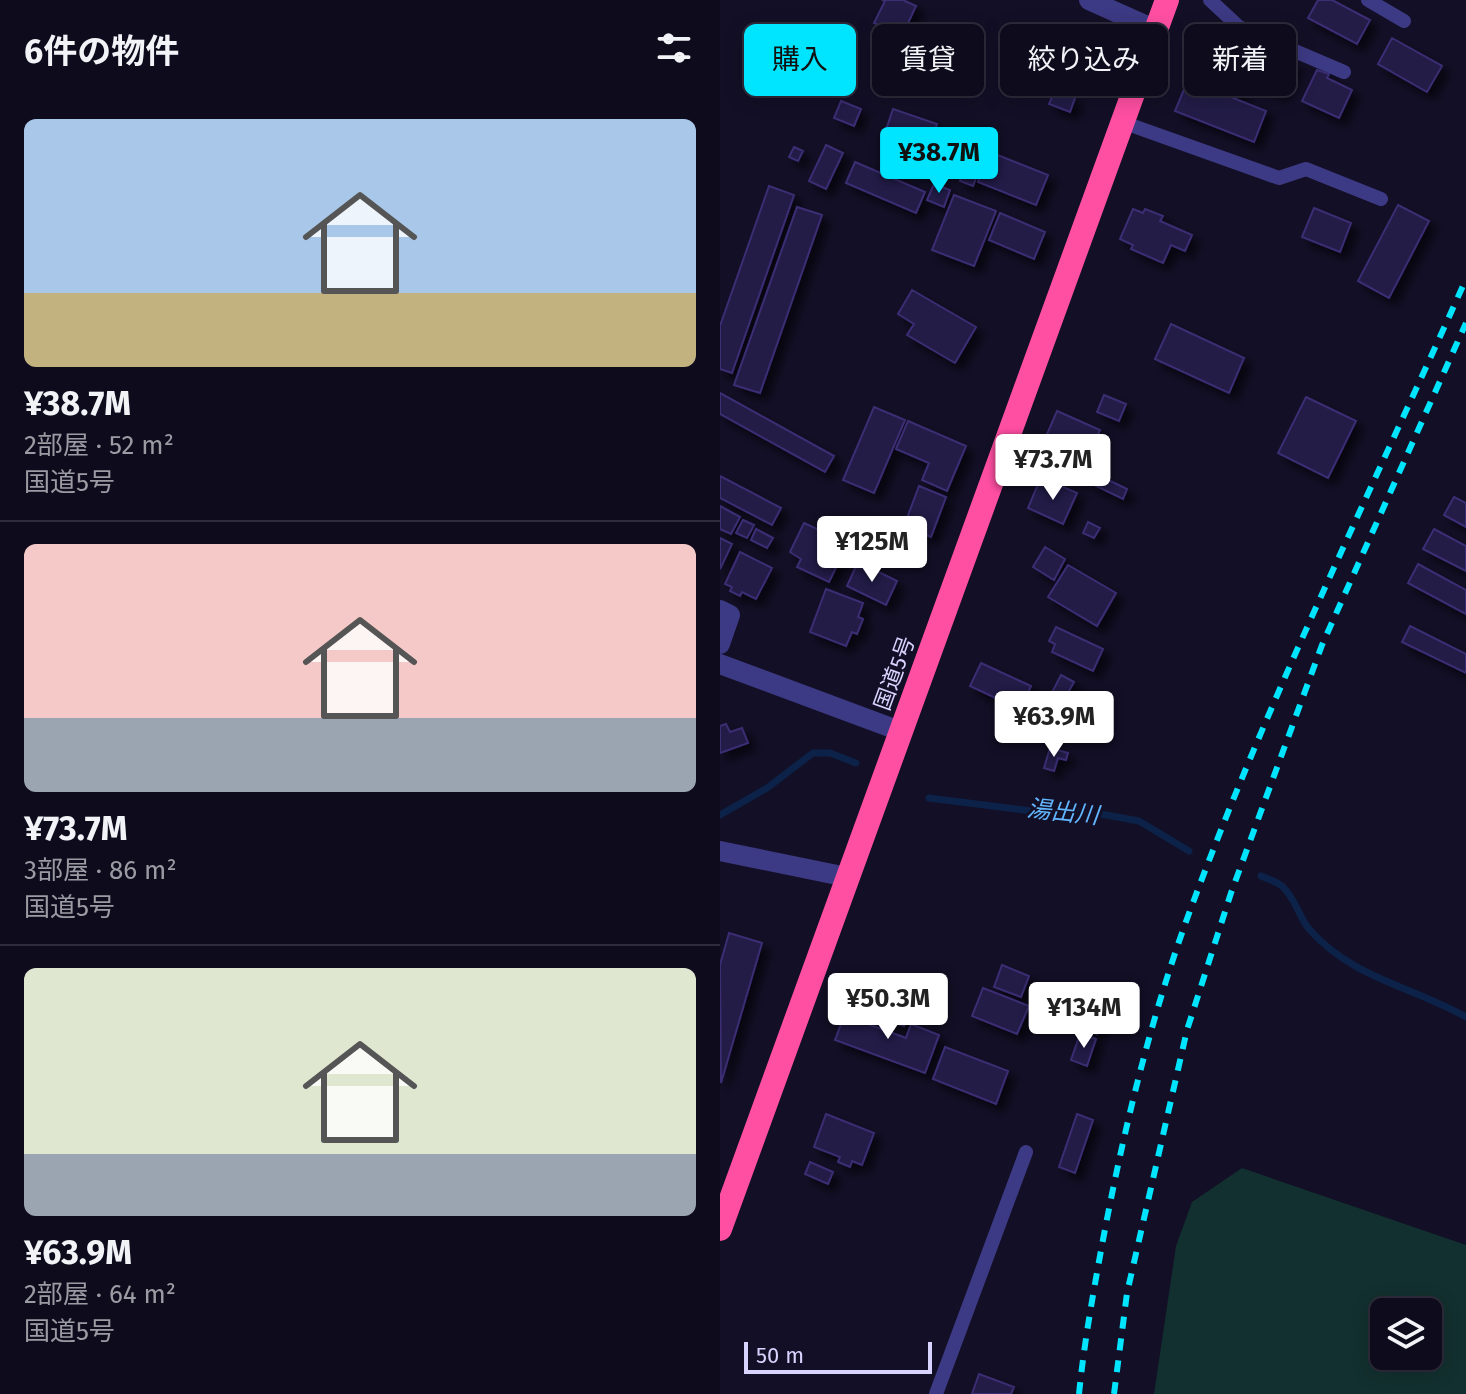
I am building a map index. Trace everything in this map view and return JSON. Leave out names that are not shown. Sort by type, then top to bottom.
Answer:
[{"type":"highway","name":"国道5号","points":[[1158,24],[1167,0]]},
{"type":"highway","name":"国道5号","points":[[720,1229],[1132,96]]},
{"type":"street","points":[[1089,0],[1143,24]]},
{"type":"street","points":[[720,610],[730,615],[720,644]]},
{"type":"street","points":[[720,664],[900,731]]},
{"type":"street","points":[[720,851],[847,877]]},
{"type":"lane","points":[[1210,0],[1239,27],[1344,72]]},
{"type":"lane","points":[[1368,0],[1404,21]]},
{"type":"lane","points":[[1122,122],[1279,178],[1306,169],[1381,199]]},
{"type":"lane","points":[[936,1394],[1026,1152]]},
{"type":"green space","points":[[1242,1168],[1466,1245],[1466,1394],[1154,1394],[1176,1246],[1192,1202]]},
{"type":"building","points":[[882,0],[903,0],[916,6],[908,24],[874,23],[885,1]]},
{"type":"building","points":[[1318,0],[1332,0],[1370,20],[1357,44],[1308,18]]},
{"type":"building","points":[[1392,38],[1442,66],[1427,92],[1378,64]]},
{"type":"building","points":[[1317,70],[1329,74],[1327,78],[1352,90],[1339,118],[1302,101]]},
{"type":"building","points":[[1184,90],[1184,96],[1228,96],[1266,111],[1254,142],[1175,111]]},
{"type":"building","points":[[1052,96],[1075,98],[1070,112],[1049,104]]},
{"type":"building","points":[[841,101],[861,109],[854,126],[834,118]]},
{"type":"building","points":[[893,109],[937,124],[926,154],[883,139]]},
{"type":"building","points":[[826,145],[843,153],[826,189],[809,181]]},
{"type":"building","points":[[794,147],[803,151],[798,161],[789,157]]},
{"type":"building","points":[[990,152],[1048,175],[1036,205],[978,182]]},
{"type":"building","points":[[967,161],[981,165],[973,186],[960,181]]},
{"type":"building","points":[[855,162],[925,192],[916,213],[846,183]]},
{"type":"building","points":[[934,184],[950,190],[944,207],[927,200]]},
{"type":"building","points":[[769,186],[794,195],[732,373],[720,369],[720,326]]},
{"type":"building","points":[[954,195],[996,211],[974,266],[932,250]]},
{"type":"building","points":[[1398,205],[1429,221],[1389,298],[1358,281]]},
{"type":"building","points":[[797,207],[822,215],[760,393],[734,385]]},
{"type":"building","points":[[1314,208],[1351,223],[1340,252],[1302,237]]},
{"type":"building","points":[[1133,209],[1143,213],[1145,209],[1163,216],[1160,221],[1192,235],[1185,251],[1171,245],[1163,263],[1131,249],[1133,245],[1120,239]]},
{"type":"building","points":[[1000,213],[1045,232],[1034,259],[989,240]]},
{"type":"building","points":[[912,290],[976,327],[955,363],[907,335],[914,324],[898,314]]},
{"type":"building","points":[[1171,324],[1244,358],[1229,393],[1155,359]]},
{"type":"building","points":[[720,393],[834,456],[825,472],[720,414]]},
{"type":"building","points":[[1104,395],[1126,404],[1119,421],[1097,412]]},
{"type":"building","points":[[1306,397],[1356,421],[1328,478],[1278,453]]},
{"type":"building","points":[[874,407],[905,420],[874,493],[843,480]]},
{"type":"building","points":[[1057,411],[1100,430],[1087,460],[1044,441]]},
{"type":"building","points":[[908,421],[966,446],[947,491],[922,480],[929,463],[896,449]]},
{"type":"building","points":[[1096,474],[1127,489],[1123,499],[1092,484]]},
{"type":"building","points":[[720,476],[781,508],[772,525],[720,498]]},
{"type":"building","points":[[1039,482],[1059,491],[1061,486],[1077,493],[1063,524],[1028,508]]},
{"type":"building","points":[[919,486],[946,497],[931,537],[904,526]]},
{"type":"building","points":[[1454,497],[1466,503],[1466,527],[1444,515]]},
{"type":"building","points":[[720,506],[740,517],[731,534],[720,529]]},
{"type":"building","points":[[743,520],[754,525],[747,538],[736,533]]},
{"type":"building","points":[[1088,522],[1100,528],[1094,538],[1083,533]]},
{"type":"building","points":[[804,523],[848,543],[829,582],[797,567],[801,559],[790,552]]},
{"type":"building","points":[[756,529],[773,538],[767,548],[751,540]]},
{"type":"building","points":[[1434,529],[1466,546],[1466,571],[1423,549]]},
{"type":"building","points":[[720,538],[732,544],[720,569]]},
{"type":"building","points":[[1045,547],[1065,559],[1054,580],[1033,567]]},
{"type":"building","points":[[740,552],[772,568],[756,599],[742,592],[740,596],[725,584]]},
{"type":"building","points":[[858,562],[897,581],[886,605],[847,586]]},
{"type":"building","points":[[1418,564],[1466,590],[1466,614],[1408,583]]},
{"type":"building","points":[[1068,565],[1116,593],[1097,626],[1048,597]]},
{"type":"building","points":[[826,589],[863,603],[858,617],[863,619],[857,634],[852,632],[846,646],[810,632]]},
{"type":"building","points":[[1410,626],[1466,654],[1466,673],[1402,642]]},
{"type":"building","points":[[1056,627],[1103,649],[1093,671],[1052,652],[1055,644],[1049,641]]},
{"type":"building","points":[[981,663],[1031,686],[1023,705],[1030,708],[1025,718],[996,704],[998,699],[970,686]]},
{"type":"building","points":[[1061,675],[1074,682],[1061,705],[1049,698]]},
{"type":"building","points":[[726,724],[730,732],[742,728],[748,743],[720,753],[720,726]]},
{"type":"building","points":[[1050,748],[1068,753],[1066,760],[1058,758],[1054,771],[1044,768]]},
{"type":"building","points":[[729,933],[762,943],[721,1083],[720,965]]},
{"type":"building","points":[[1002,965],[1029,976],[1021,997],[994,987]]},
{"type":"building","points":[[876,984],[914,999],[904,1026],[866,1011]]},
{"type":"building","points":[[983,988],[1029,1006],[1017,1034],[972,1016]]},
{"type":"building","points":[[849,1003],[863,1008],[859,1021],[906,1038],[911,1024],[939,1035],[925,1073],[835,1040]]},
{"type":"building","points":[[1088,1010],[1103,1016],[1097,1034],[1081,1028]]},
{"type":"building","points":[[1080,1034],[1096,1039],[1087,1066],[1071,1060]]},
{"type":"building","points":[[945,1047],[1008,1071],[996,1104],[933,1079]]},
{"type":"building","points":[[826,1114],[874,1133],[862,1165],[852,1161],[850,1167],[838,1162],[840,1157],[814,1147]]},
{"type":"building","points":[[1077,1114],[1093,1120],[1075,1173],[1059,1167]]},
{"type":"building","points":[[810,1162],[833,1172],[828,1184],[805,1174]]},
{"type":"building","points":[[979,1374],[1014,1387],[1011,1394],[972,1394]]},
{"type":"waterway","name":"湯出川","points":[[720,815],[767,788],[813,753],[830,753],[856,763]]},
{"type":"waterway","name":"湯出川","points":[[929,798],[1032,811],[1090,812],[1139,821],[1189,851]]},
{"type":"waterway","name":"湯出川","points":[[1261,876],[1283,887],[1309,929],[1344,959],[1466,1017]]},
{"type":"railway","points":[[1079,1394],[1092,1300],[1120,1157],[1140,1070],[1179,942],[1257,742],[1466,279]]},
{"type":"railway","points":[[1114,1394],[1127,1293],[1187,1030],[1231,893],[1322,645],[1466,323]]}]
